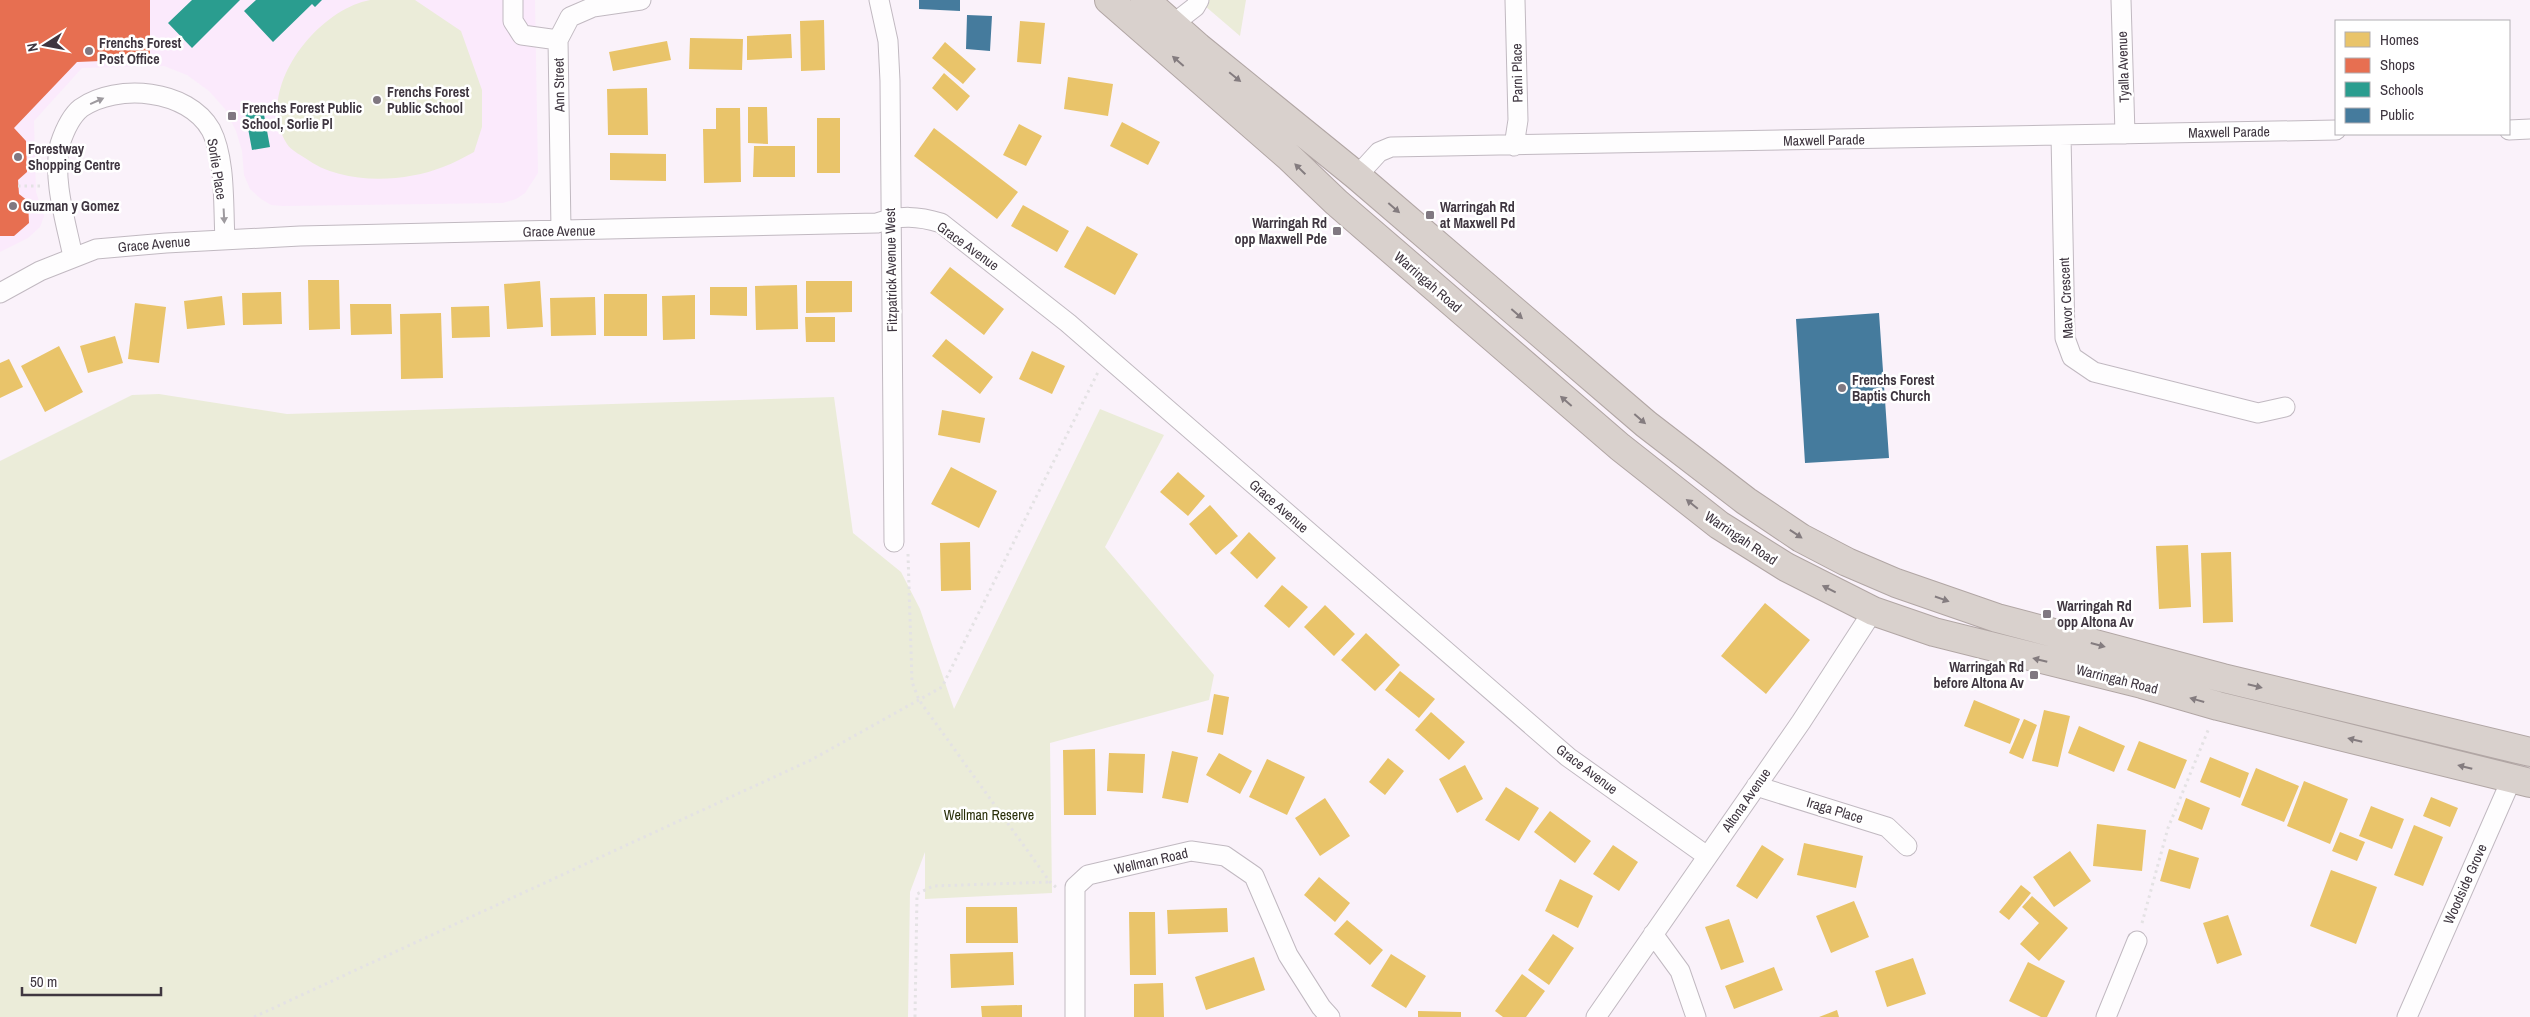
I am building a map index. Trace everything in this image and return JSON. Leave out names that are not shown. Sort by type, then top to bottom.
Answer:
[{"type":"highway","name":"Warringah Road","points":[[1108,0],[1289,158],[1336,202],[1620,447],[1719,525],[1786,568],[1873,611],[1934,632],[2521,781]]},
{"type":"highway","name":"Warringah Road","points":[[1145,0],[1357,176],[1685,455],[1801,538],[1847,562],[1896,583],[1997,618],[2232,680],[2524,751]]},
{"type":"highway","name":"Maxwell Parade","points":[[1336,202],[1357,176]]},
{"type":"highway","name":"Altona Avenue","points":[[1873,611],[1896,583]]},
{"type":"highway","name":"Woodside Grove","points":[[2521,781],[2524,751]]},
{"type":"street","points":[[513,0],[513,21],[522,35],[558,40]]},
{"type":"street","name":"Ann Street","points":[[561,230],[558,40],[570,17],[593,7],[641,0]]},
{"type":"street","name":"Fitzpatrick Avenue West","points":[[879,0],[888,41],[890,81],[894,542]]},
{"type":"street","points":[[1173,24],[1195,7],[1199,0]]},
{"type":"street","name":"Parni Place","points":[[1514,146],[1518,120],[1515,0]]},
{"type":"street","name":"Tyalla Avenue","points":[[2121,0],[2125,134]]},
{"type":"street","name":"Sorlie Place","points":[[73,257],[60,186],[58,162],[60,144],[69,123],[81,109],[107,97],[124,93],[142,92],[164,97],[196,114],[210,129],[216,145],[221,176],[225,239]]},
{"type":"street","name":"Maxwell Parade","points":[[1357,176],[1379,152],[1390,147],[2335,130]]},
{"type":"street","points":[[2510,130],[2530,130]]},
{"type":"street","name":"Mavor Crescent","points":[[2061,136],[2066,338],[2072,357],[2094,372],[2258,413],[2285,407]]},
{"type":"street","name":"Grace Avenue","points":[[0,293],[73,257],[96,250],[225,239],[877,223],[890,218],[919,216],[941,223],[1107,356],[1568,757],[1707,856]]},
{"type":"street","name":"Altona Avenue","points":[[1596,1017],[1756,786],[1873,611]]},
{"type":"street","name":"Woodside Grove","points":[[2406,1017],[2521,781]]},
{"type":"street","name":"Iraga Place","points":[[1756,786],[1887,827],[1907,846]]},
{"type":"street","name":"Wellman Road","points":[[1073,897],[1075,887],[1088,875],[1191,851],[1225,856],[1254,876],[1288,955],[1321,1007],[1330,1017]]},
{"type":"street","points":[[1073,897],[1075,1017]]},
{"type":"street","points":[[1653,934],[1680,971],[1696,1017]]},
{"type":"street","points":[[2106,1017],[2137,941]]},
{"type":"path","points":[[18,186],[41,186]]},
{"type":"path","points":[[254,1017],[811,760],[942,686],[1086,392],[1107,356]]},
{"type":"path","points":[[894,542],[908,554],[912,682],[919,700],[1050,882],[1073,897]]},
{"type":"path","points":[[2137,941],[2168,828],[2209,728]]},
{"type":"path","points":[[915,1017],[917,894],[933,886],[1050,882]]},
{"type":"shaded area","name":"Frenchs Forest Public School","points":[[0,0],[535,0],[538,173],[525,193],[516,199],[503,203],[271,205],[250,189],[244,175],[242,151],[236,131],[225,109],[209,91],[187,75],[164,66],[82,68],[34,121],[36,192],[44,216],[40,227],[28,238],[0,252]]},
{"type":"green space","points":[[370,0],[415,0],[461,31],[482,90],[482,127],[474,152],[427,172],[410,176],[372,179],[336,173],[320,167],[295,152],[287,144],[279,123],[278,101],[284,78],[296,56],[311,36],[329,19],[350,7]]},
{"type":"green space","points":[[1198,0],[1246,0],[1240,36]]},
{"type":"green space","name":"Wellman Reserve","points":[[159,394],[287,414],[834,397],[853,533],[901,572],[920,609],[954,709],[1100,409],[1164,435],[1105,547],[1214,675],[1209,700],[1050,743],[1052,893],[925,899],[925,852],[910,892],[908,1017],[0,1017],[0,461],[132,395]]},
{"type":"building: Homes","points":[[824,20],[825,70],[801,71],[800,21]]},
{"type":"building: Homes","points":[[1020,21],[1045,23],[1041,64],[1017,62]]},
{"type":"building: Homes","points":[[791,34],[792,58],[747,60],[747,36]]},
{"type":"building: Homes","points":[[690,38],[743,39],[742,70],[689,69]]},
{"type":"building: Homes","points":[[667,41],[671,60],[613,71],[609,52]]},
{"type":"building: Homes","points":[[945,42],[976,69],[963,84],[932,58]]},
{"type":"building: Homes","points":[[944,73],[970,96],[957,111],[932,88]]},
{"type":"building: Homes","points":[[1068,77],[1113,84],[1108,116],[1064,109]]},
{"type":"building: Homes","points":[[647,88],[648,135],[608,135],[607,89]]},
{"type":"building: Homes","points":[[748,107],[767,107],[768,144],[748,143]]},
{"type":"building: Homes","points":[[716,108],[740,108],[741,182],[704,183],[703,129],[716,129]]},
{"type":"building: Homes","points":[[817,118],[840,118],[840,173],[817,173]]},
{"type":"building: Homes","points":[[1122,122],[1160,142],[1148,165],[1110,146]]},
{"type":"building: Homes","points":[[1019,124],[1042,136],[1026,166],[1003,155]]},
{"type":"building: Homes","points":[[934,128],[1018,192],[997,219],[914,156]]},
{"type":"building: Homes","points":[[754,146],[795,146],[795,177],[753,177]]},
{"type":"building: Homes","points":[[610,153],[666,154],[666,181],[610,180]]},
{"type":"building: Homes","points":[[1023,205],[1069,231],[1057,252],[1011,226]]},
{"type":"building: Homes","points":[[1087,226],[1138,254],[1115,295],[1064,267]]},
{"type":"building: Homes","points":[[950,267],[1004,309],[984,335],[930,293]]},
{"type":"building: Homes","points":[[308,280],[339,280],[340,329],[309,330]]},
{"type":"building: Homes","points":[[540,281],[543,327],[507,329],[504,284]]},
{"type":"building: Homes","points":[[806,281],[852,281],[852,312],[806,313]]},
{"type":"building: Homes","points":[[797,285],[798,329],[756,330],[755,286]]},
{"type":"building: Homes","points":[[710,287],[747,287],[747,316],[710,315]]},
{"type":"building: Homes","points":[[281,292],[282,324],[243,325],[242,293]]},
{"type":"building: Homes","points":[[604,294],[647,294],[647,336],[604,336]]},
{"type":"building: Homes","points":[[695,295],[695,339],[663,340],[662,296]]},
{"type":"building: Homes","points":[[222,296],[225,325],[187,329],[184,301]]},
{"type":"building: Homes","points":[[595,297],[596,335],[551,336],[550,298]]},
{"type":"building: Homes","points":[[135,303],[166,307],[159,363],[128,359]]},
{"type":"building: Homes","points":[[350,304],[391,304],[392,334],[351,335]]},
{"type":"building: Homes","points":[[489,306],[490,337],[452,338],[451,307]]},
{"type":"building: Homes","points":[[441,313],[443,378],[401,379],[400,314]]},
{"type":"building: Homes","points":[[805,317],[835,317],[835,342],[806,342]]},
{"type":"building: Homes","points":[[115,336],[123,363],[88,373],[80,346]]},
{"type":"building: Homes","points":[[946,339],[993,377],[980,394],[932,356]]},
{"type":"building: Homes","points":[[59,346],[83,392],[45,412],[21,366]]},
{"type":"building: Homes","points":[[1032,351],[1065,366],[1052,394],[1019,379]]},
{"type":"building: Homes","points":[[9,359],[23,387],[0,398],[0,363]]},
{"type":"building: Homes","points":[[942,410],[985,418],[980,443],[938,435]]},
{"type":"building: Homes","points":[[951,467],[997,491],[979,528],[931,504]]},
{"type":"building: Homes","points":[[1178,472],[1205,496],[1188,516],[1160,492]]},
{"type":"building: Homes","points":[[1210,505],[1238,536],[1216,555],[1189,524]]},
{"type":"building: Homes","points":[[1249,532],[1276,558],[1257,579],[1230,553]]},
{"type":"building: Homes","points":[[970,542],[971,590],[941,591],[940,543]]},
{"type":"building: Homes","points":[[2188,545],[2191,607],[2159,609],[2156,546]]},
{"type":"building: Homes","points":[[2231,552],[2233,622],[2203,623],[2201,553]]},
{"type":"building: Homes","points":[[1282,585],[1308,607],[1289,628],[1264,606]]},
{"type":"building: Homes","points":[[1765,603],[1810,640],[1766,694],[1721,656]]},
{"type":"building: Homes","points":[[1325,605],[1355,634],[1334,656],[1304,627]]},
{"type":"building: Homes","points":[[1366,633],[1400,665],[1375,691],[1341,660]]},
{"type":"building: Homes","points":[[1400,671],[1435,699],[1419,718],[1385,690]]},
{"type":"building: Homes","points":[[1214,694],[1229,697],[1223,735],[1207,732]]},
{"type":"building: Homes","points":[[1974,700],[2020,719],[2010,744],[1964,726]]},
{"type":"building: Homes","points":[[2044,710],[2070,716],[2058,767],[2032,761]]},
{"type":"building: Homes","points":[[1431,712],[1465,742],[1449,760],[1415,730]]},
{"type":"building: Homes","points":[[2024,719],[2037,725],[2023,759],[2009,753]]},
{"type":"building: Homes","points":[[2079,726],[2125,746],[2114,772],[2068,753]]},
{"type":"building: Homes","points":[[2139,741],[2187,760],[2175,789],[2127,770]]},
{"type":"building: Homes","points":[[1095,749],[1096,815],[1064,815],[1063,750]]},
{"type":"building: Homes","points":[[1172,751],[1198,757],[1188,803],[1162,798]]},
{"type":"building: Homes","points":[[1109,753],[1145,754],[1143,793],[1107,791]]},
{"type":"building: Homes","points":[[1219,753],[1252,771],[1240,794],[1206,775]]},
{"type":"building: Homes","points":[[2210,757],[2249,773],[2240,798],[2200,782]]},
{"type":"building: Homes","points":[[1388,758],[1404,771],[1385,795],[1369,782]]},
{"type":"building: Homes","points":[[1267,759],[1305,777],[1287,815],[1249,797]]},
{"type":"building: Homes","points":[[1465,765],[1483,799],[1457,813],[1439,779]]},
{"type":"building: Homes","points":[[2256,768],[2299,786],[2284,822],[2241,805]]},
{"type":"building: Homes","points":[[2304,781],[2348,799],[2330,844],[2287,826]]},
{"type":"building: Homes","points":[[1506,787],[1539,808],[1519,841],[1485,820]]},
{"type":"building: Homes","points":[[2431,797],[2458,808],[2450,827],[2423,816]]},
{"type":"building: Homes","points":[[1325,798],[1350,836],[1320,856],[1295,818]]},
{"type":"building: Homes","points":[[2186,798],[2210,808],[2202,830],[2178,820]]},
{"type":"building: Homes","points":[[2371,806],[2404,819],[2392,849],[2359,836]]},
{"type":"building: Homes","points":[[1550,811],[1591,841],[1575,863],[1534,832]]},
{"type":"building: Homes","points":[[2097,824],[2146,830],[2142,871],[2093,866]]},
{"type":"building: Homes","points":[[2414,825],[2443,837],[2423,886],[2394,875]]},
{"type":"building: Homes","points":[[2340,832],[2365,842],[2357,861],[2332,851]]},
{"type":"building: Homes","points":[[1804,843],[1863,856],[1856,888],[1797,875]]},
{"type":"building: Homes","points":[[1613,845],[1638,862],[1619,891],[1593,874]]},
{"type":"building: Homes","points":[[1762,845],[1784,859],[1757,899],[1736,886]]},
{"type":"building: Homes","points":[[2169,849],[2199,858],[2190,889],[2160,881]]},
{"type":"building: Homes","points":[[2070,851],[2091,881],[2054,907],[2033,877]]},
{"type":"building: Homes","points":[[2331,870],[2377,887],[2356,944],[2310,926]]},
{"type":"building: Homes","points":[[1319,877],[1350,903],[1335,922],[1304,895]]},
{"type":"building: Homes","points":[[1560,879],[1593,896],[1578,928],[1545,911]]},
{"type":"building: Homes","points":[[2021,885],[2031,893],[2009,920],[1999,912]]},
{"type":"building: Homes","points":[[2032,896],[2068,928],[2039,961],[2020,944],[2039,923],[2022,907]]},
{"type":"building: Homes","points":[[1854,901],[1869,937],[1831,953],[1816,916]]},
{"type":"building: Homes","points":[[966,907],[1017,907],[1018,943],[966,943]]},
{"type":"building: Homes","points":[[1227,908],[1228,932],[1168,934],[1167,910]]},
{"type":"building: Homes","points":[[1129,912],[1155,912],[1156,975],[1130,975]]},
{"type":"building: Homes","points":[[2228,915],[2242,955],[2217,964],[2203,923]]},
{"type":"building: Homes","points":[[1729,919],[1744,962],[1721,970],[1705,927]]},
{"type":"building: Homes","points":[[1347,920],[1383,950],[1370,965],[1334,934]]},
{"type":"building: Homes","points":[[1553,934],[1574,948],[1549,985],[1528,970]]},
{"type":"building: Homes","points":[[1013,952],[1014,985],[951,988],[950,954]]},
{"type":"building: Homes","points":[[1391,954],[1426,976],[1406,1008],[1371,986]]},
{"type":"building: Homes","points":[[1254,957],[1265,990],[1206,1010],[1195,977]]},
{"type":"building: Homes","points":[[1913,958],[1926,994],[1887,1007],[1875,971]]},
{"type":"building: Homes","points":[[2028,962],[2065,981],[2047,1017],[2041,1017],[2009,1001]]},
{"type":"building: Homes","points":[[1774,967],[1783,990],[1734,1009],[1725,986]]},
{"type":"building: Homes","points":[[1522,974],[1545,991],[1526,1017],[1503,1017],[1495,1011]]},
{"type":"building: Homes","points":[[1163,983],[1164,1017],[1134,1017],[1134,984]]},
{"type":"building: Homes","points":[[1022,1005],[1022,1017],[982,1017],[981,1006]]},
{"type":"building: Homes","points":[[1837,1010],[1839,1017],[1819,1017]]},
{"type":"building: Homes","points":[[1418,1011],[1461,1012],[1461,1017],[1418,1017]]},
{"type":"building: Shops","name":"Forestway Shopping Centre","points":[[0,0],[150,0],[150,59],[77,62],[14,128],[26,141],[27,172],[18,180],[19,194],[28,201],[29,223],[14,236],[0,236]]},
{"type":"building: Schools","points":[[192,0],[240,0],[192,48],[168,23]]},
{"type":"building: Schools","points":[[256,0],[322,0],[315,7],[312,4],[273,42],[244,11]]},
{"type":"building: Schools","points":[[263,109],[270,147],[252,150],[245,112]]},
{"type":"building: Public","points":[[919,0],[960,0],[960,11],[919,9]]},
{"type":"building: Public","points":[[967,15],[992,16],[990,51],[966,49]]},
{"type":"building: Public","name":"Frenchs Forest Baptis Church","points":[[1879,313],[1889,458],[1805,463],[1796,319]]},
{"type":"place","name":"Frenchs Forest Post Office","points":[[89,51]]},
{"type":"place","name":"Frenchs Forest Public School","points":[[377,100]]},
{"type":"place","name":"Frenchs Forest Public School, Sorlie Pl","points":[[232,116]]},
{"type":"place","name":"Forestway Shopping Centre","points":[[18,157]]},
{"type":"place","name":"Guzman y Gomez","points":[[13,206]]},
{"type":"place","name":"Warringah Rd at Maxwell Pd","points":[[1430,215]]},
{"type":"place","name":"Warringah Rd opp Maxwell Pde","points":[[1337,231]]},
{"type":"place","name":"Frenchs Forest Baptis Church","points":[[1842,388]]},
{"type":"place","name":"Warringah Rd opp Altona Av","points":[[2047,614]]},
{"type":"place","name":"Warringah Rd before Altona Av","points":[[2034,675]]}]
